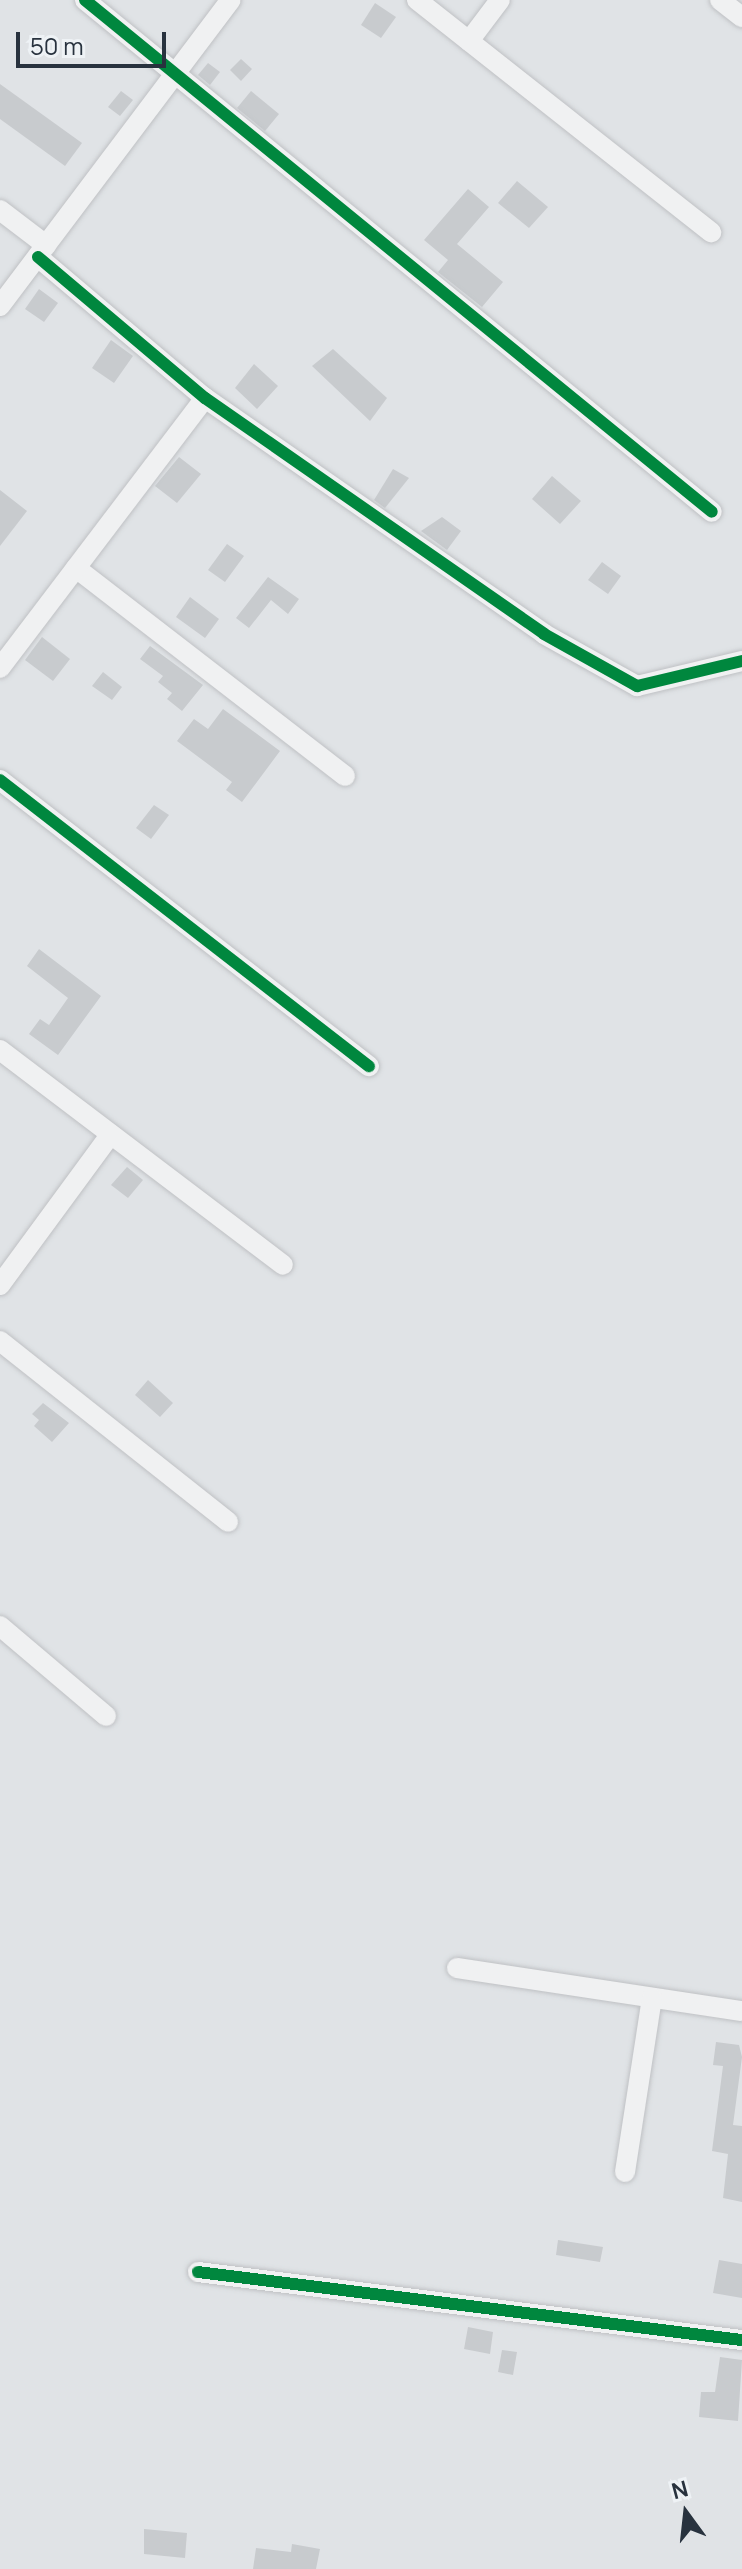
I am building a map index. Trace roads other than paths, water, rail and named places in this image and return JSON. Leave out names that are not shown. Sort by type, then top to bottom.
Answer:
[{"type":"street","points":[[85,0],[712,512]]},
{"type":"street","points":[[0,306],[231,0]]},
{"type":"street","points":[[417,0],[711,232]]},
{"type":"street","points":[[469,41],[500,0]]},
{"type":"street","points":[[720,0],[742,17]]},
{"type":"street","points":[[0,210],[205,398],[544,634],[637,686],[742,661]]},
{"type":"street","points":[[0,668],[205,398]]},
{"type":"street","points":[[76,568],[345,776]]},
{"type":"street","points":[[0,780],[369,1066]]},
{"type":"street","points":[[0,1050],[283,1265]]},
{"type":"street","points":[[0,1285],[111,1134]]},
{"type":"street","points":[[0,1341],[228,1522]]},
{"type":"street","points":[[1,1628],[106,1716]]},
{"type":"street","points":[[457,1968],[742,2011]]},
{"type":"street","points":[[625,2172],[652,1998]]},
{"type":"street","points":[[198,2272],[742,2340]]}]
